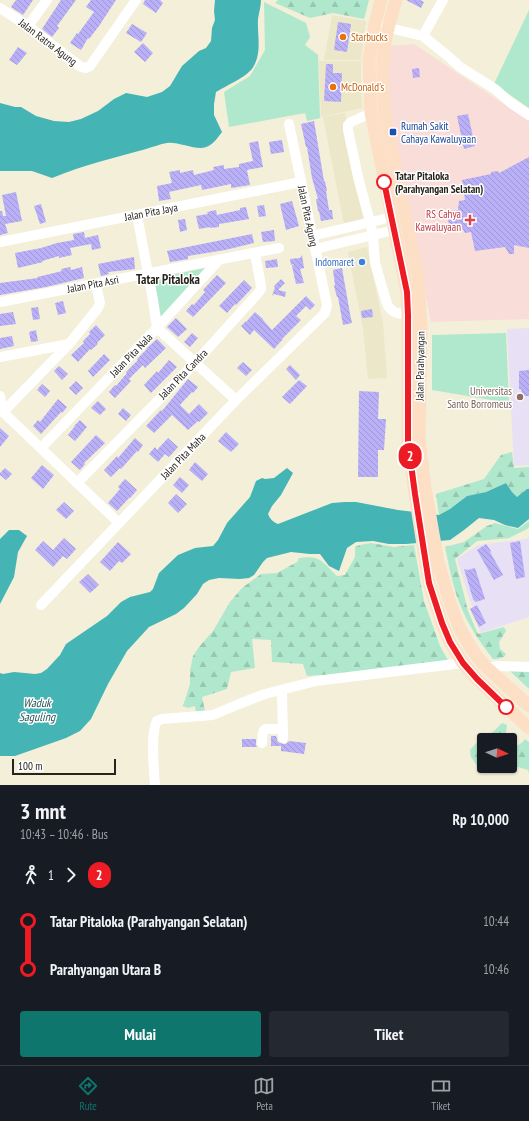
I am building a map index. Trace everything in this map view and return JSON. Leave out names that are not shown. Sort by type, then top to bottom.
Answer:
[{"type":"main road","name":"Jalan Parahyangan","points":[[381,0],[374,24],[369,61],[371,113],[407,292],[408,315],[414,352],[419,437],[420,491],[432,564],[450,606],[471,648],[483,664],[529,706]]},
{"type":"main road","name":"Jalan Parahyangan","points":[[396,0],[388,27],[383,60],[383,90],[385,117],[418,278],[421,326],[414,352]]},
{"type":"main road","name":"Jalan Parahyangan","points":[[432,564],[429,583],[450,642],[465,666],[529,728]]},
{"type":"main road","points":[[465,666],[483,664]]},
{"type":"street","points":[[28,26],[47,0]]},
{"type":"street","name":"Jalan Ratna Agung","points":[[0,8],[28,26],[81,67],[86,68],[90,66],[136,0]]},
{"type":"street","points":[[423,36],[442,0]]},
{"type":"street","points":[[374,24],[423,36],[460,67],[495,89],[511,103],[529,115]]},
{"type":"street","points":[[371,113],[351,122],[348,125],[348,130],[373,235],[376,263],[387,304],[393,312],[408,315]]},
{"type":"street","name":"Jalan Pita Agung","points":[[289,124],[326,309]]},
{"type":"street","name":"Jalan Pita Jaya","points":[[0,242],[301,182]]},
{"type":"street","points":[[137,215],[157,328],[236,400]]},
{"type":"street","points":[[312,236],[392,217]]},
{"type":"street","points":[[315,249],[394,230]]},
{"type":"street","name":"Jalan Pita Asri","points":[[0,302],[279,248]]},
{"type":"street","name":"Jalan Pita Candra","points":[[77,483],[195,363],[261,289],[255,253]]},
{"type":"street","name":"Jalan Pita Nala","points":[[41,448],[157,328],[220,260]]},
{"type":"street","points":[[2,412],[69,344],[100,306],[96,284]]},
{"type":"street","name":"Jalan Pita Maha","points":[[41,605],[236,400],[325,312],[326,309]]},
{"type":"street","points":[[0,357],[69,344]]},
{"type":"street","points":[[0,396],[2,412],[119,523]]},
{"type":"street","points":[[483,664],[529,667]]},
{"type":"street","points":[[155,785],[154,729],[157,721],[162,719],[213,715],[265,694],[316,682],[465,666]]},
{"type":"street","points":[[262,743],[263,732],[266,729],[283,733],[282,691]]},
{"type":"shaded area","points":[[332,15],[366,21],[361,60],[324,60]]},
{"type":"shaded area","name":"RS Cahya Kawaluyaan","points":[[414,44],[529,121],[529,319],[431,322],[387,95],[389,46]]},
{"type":"shaded area","points":[[319,61],[361,61],[362,108],[321,117]]},
{"type":"shaded area","points":[[345,113],[365,219],[344,224],[323,117]]},
{"type":"shaded area","points":[[367,247],[383,323],[387,378],[368,379],[363,328],[348,252]]},
{"type":"shaded area","name":"Universitas Santo Borromeus","points":[[529,328],[529,465],[514,466],[507,329]]},
{"type":"shaded area","points":[[529,537],[529,617],[480,633],[457,559],[478,545],[526,539]]},
{"type":"green space","points":[[278,0],[369,0],[364,19],[333,13],[310,18],[275,3]]},
{"type":"green space","points":[[264,2],[306,23],[310,37],[305,45],[318,55],[320,118],[307,121],[305,113],[229,127],[224,92],[250,76],[265,50]]},
{"type":"green space","points":[[529,10],[529,108],[494,84]]},
{"type":"green space","points":[[205,268],[161,317],[153,279]]},
{"type":"green space","points":[[506,333],[509,403],[432,390],[432,335]]},
{"type":"green space","points":[[512,452],[514,468],[529,467],[529,489],[517,497],[506,483],[486,492],[467,496],[450,509],[439,515],[436,494],[484,479],[501,455]]},
{"type":"green space","points":[[529,521],[529,527],[527,529],[509,538],[477,541],[455,559],[468,611],[478,634],[504,627],[506,631],[499,642],[500,649],[506,654],[504,657],[493,659],[474,632],[462,610],[454,588],[445,547],[464,542],[487,526],[495,523],[518,529]]},
{"type":"green space","points":[[371,543],[394,547],[414,545],[424,601],[440,646],[449,662],[356,673],[307,676],[303,664],[272,662],[271,640],[252,639],[255,668],[231,672],[227,689],[202,697],[205,711],[196,713],[195,706],[188,708],[183,706],[190,684],[190,671],[193,656],[213,631],[230,602],[242,588],[261,574],[277,573],[297,562],[299,558],[306,557],[321,561],[337,576],[345,575],[355,557],[355,547]]},
{"type":"green space","points":[[529,670],[529,689],[510,671]]},
{"type":"green space","points":[[502,723],[507,725],[506,733],[490,733]]},
{"type":"green space","points":[[525,739],[529,742],[529,773],[528,770],[518,767],[517,746],[522,743]]},
{"type":"green space","points":[[477,742],[477,766],[471,757],[470,750]]},
{"type":"water","points":[[215,0],[261,0],[258,19],[259,45],[255,64],[248,73],[216,92],[214,115],[222,132],[211,145],[198,148],[176,143],[164,143],[87,165],[52,178],[32,171],[0,171],[0,103],[21,107],[36,116],[54,121],[69,122],[81,119],[98,111],[114,99],[126,93],[147,97],[162,92],[170,86],[182,66],[199,51],[206,48],[211,41],[212,28],[215,20]]},
{"type":"water","name":"Waduk Saguling","points":[[287,468],[293,473],[281,495],[272,506],[268,514],[272,520],[278,524],[332,503],[345,502],[356,502],[398,510],[439,515],[450,509],[467,496],[486,492],[506,483],[517,497],[529,489],[529,519],[518,528],[505,525],[494,520],[479,518],[450,540],[406,544],[389,544],[373,541],[356,542],[347,548],[339,571],[329,566],[320,554],[291,552],[267,558],[254,575],[249,578],[219,578],[209,580],[203,584],[197,594],[184,608],[176,614],[149,627],[127,651],[108,684],[91,719],[80,731],[66,738],[15,756],[0,756],[0,673],[3,674],[14,672],[35,674],[41,673],[47,669],[60,655],[66,644],[107,616],[121,602],[130,597],[150,592],[153,589],[159,573],[178,555],[195,548],[213,546],[227,523],[250,497],[256,481],[262,478],[274,478]]},
{"type":"water","points":[[9,530],[19,530],[27,536],[18,552],[14,577],[0,604],[0,539]]},
{"type":"building","points":[[16,0],[33,0],[23,15],[11,7]]},
{"type":"building","points":[[61,0],[76,0],[57,26],[59,28],[52,37],[42,29]]},
{"type":"building","points":[[91,0],[116,0],[81,50],[70,43],[94,12],[86,7]]},
{"type":"building","points":[[145,0],[160,0],[163,3],[156,13],[143,4]]},
{"type":"building","points":[[406,0],[420,0],[424,2],[421,8]]},
{"type":"building","name":"Starbucks","points":[[338,22],[351,24],[347,52],[334,50]]},
{"type":"building","points":[[132,24],[147,33],[141,42],[126,33]]},
{"type":"building","points":[[143,43],[153,53],[145,62],[134,52]]},
{"type":"building","points":[[18,47],[27,53],[17,65],[9,60]]},
{"type":"building","name":"McDonald's","points":[[326,64],[333,64],[333,73],[342,73],[341,102],[324,101]]},
{"type":"building","points":[[419,68],[420,77],[413,78],[412,69]]},
{"type":"building","points":[[468,114],[475,146],[464,149],[457,116]]},
{"type":"building","points":[[314,121],[329,210],[332,210],[333,219],[321,221],[316,199],[318,199],[312,178],[307,147],[301,124]]},
{"type":"building","points":[[282,140],[284,152],[271,154],[269,142]]},
{"type":"building","points":[[258,141],[263,167],[247,170],[250,185],[231,188],[231,184],[202,190],[201,185],[169,192],[171,199],[159,201],[157,186],[172,183],[169,172],[180,170],[180,173],[193,170],[194,175],[214,170],[213,167],[224,165],[224,169],[239,167],[239,164],[253,161],[249,143]]},
{"type":"building","points":[[529,157],[529,248],[514,245],[514,254],[509,254],[505,247],[475,251],[471,232],[465,233],[460,224],[449,226],[447,211],[458,210],[459,201],[465,200],[462,180],[491,174],[491,172],[498,171],[499,173]]},
{"type":"building","points":[[16,192],[22,221],[5,224],[8,233],[0,235],[0,211],[2,211],[3,216],[6,216],[2,195]]},
{"type":"building","points":[[292,201],[299,226],[286,230],[280,204]]},
{"type":"building","points":[[41,204],[46,222],[40,224],[34,206]]},
{"type":"building","points":[[264,205],[266,216],[259,217],[257,206]]},
{"type":"building","points":[[246,207],[249,219],[219,224],[219,227],[199,229],[196,216],[208,214],[207,212],[216,210],[217,215],[240,210],[240,208]]},
{"type":"building","points":[[185,219],[187,230],[180,232],[178,220]]},
{"type":"building","points":[[274,230],[275,241],[263,242],[261,232]]},
{"type":"building","points":[[84,232],[85,238],[98,235],[101,248],[92,250],[91,244],[70,248],[72,255],[59,258],[59,256],[42,261],[43,262],[18,268],[15,253],[74,240],[73,234]]},
{"type":"building","points":[[252,234],[254,243],[225,250],[188,256],[188,259],[170,262],[167,251]]},
{"type":"building","points":[[302,255],[304,268],[300,269],[304,283],[296,284],[292,266],[294,264],[291,265],[290,259],[300,258]]},
{"type":"building","points":[[134,257],[135,269],[108,272],[109,274],[101,276],[98,264]]},
{"type":"building","points":[[277,259],[278,267],[266,268],[265,261]]},
{"type":"building","points":[[70,267],[71,270],[82,267],[84,278],[46,287],[0,295],[0,283],[38,278],[37,277],[62,271],[61,269]]},
{"type":"building","points":[[342,268],[352,323],[343,325],[338,297],[334,286],[333,270]]},
{"type":"building","points":[[217,275],[226,283],[193,317],[186,311],[192,304],[194,305],[205,292],[203,290]]},
{"type":"building","points":[[281,279],[285,283],[278,290],[286,292],[285,297],[274,294],[272,296],[274,286]]},
{"type":"building","points":[[244,280],[252,288],[227,313],[219,306]]},
{"type":"building","points":[[306,296],[315,305],[310,310],[306,306],[296,316],[301,320],[274,349],[254,330],[250,335],[241,326],[255,312],[272,330]]},
{"type":"building","points":[[63,301],[66,313],[58,315],[55,303]]},
{"type":"building","points":[[38,307],[40,319],[33,320],[31,308]]},
{"type":"building","points":[[372,309],[373,317],[362,318],[361,311]]},
{"type":"building","points":[[13,312],[16,324],[0,326],[0,314]]},
{"type":"building","points":[[176,318],[187,329],[178,337],[167,327]]},
{"type":"building","points":[[96,325],[105,335],[97,343],[98,344],[91,350],[90,349],[78,362],[71,355],[84,343],[83,341],[90,334],[89,332]]},
{"type":"building","points":[[36,330],[38,341],[31,342],[29,332]]},
{"type":"building","points":[[192,333],[198,338],[190,347],[184,342]]},
{"type":"building","points":[[12,336],[14,346],[0,349],[0,338]]},
{"type":"building","points":[[157,339],[166,348],[145,368],[143,365],[129,379],[131,381],[115,398],[109,392],[115,385],[116,386],[146,349]]},
{"type":"building","points":[[104,354],[110,360],[93,377],[88,371]]},
{"type":"building","points":[[169,360],[177,367],[151,393],[144,385],[157,371],[158,373]]},
{"type":"building","points":[[243,362],[252,370],[246,376],[237,368]]},
{"type":"building","points":[[290,365],[300,375],[296,380],[286,369]]},
{"type":"building","points":[[59,366],[68,374],[62,380],[54,371]]},
{"type":"building","points":[[529,370],[529,396],[522,396],[521,389],[519,389],[519,371]]},
{"type":"building","points":[[188,379],[198,387],[180,405],[189,414],[199,404],[208,413],[188,430],[172,415],[154,433],[146,426],[161,410],[162,411]]},
{"type":"building","points":[[299,380],[307,386],[290,404],[282,397]]},
{"type":"building","points":[[76,381],[83,388],[76,395],[69,388]]},
{"type":"building","points":[[42,384],[50,391],[45,397],[37,390]]},
{"type":"building","points":[[359,391],[379,392],[378,419],[386,419],[384,450],[378,450],[378,477],[358,477]]},
{"type":"building","points":[[58,399],[67,407],[41,434],[33,426],[38,420],[40,422]]},
{"type":"building","points":[[98,401],[106,409],[100,415],[91,408]]},
{"type":"building","points":[[123,408],[131,415],[126,421],[118,414]]},
{"type":"building","points":[[80,420],[87,427],[75,441],[68,435]]},
{"type":"building","points":[[0,428],[9,436],[0,447]]},
{"type":"building","points":[[226,432],[239,444],[231,452],[218,441]]},
{"type":"building","points":[[96,435],[105,443],[84,463],[85,464],[80,470],[71,462]]},
{"type":"building","points":[[135,438],[143,445],[121,469],[120,468],[111,477],[104,470],[117,456],[118,458]]},
{"type":"building","points":[[168,438],[178,447],[169,457],[165,454],[158,462],[149,454],[155,447],[157,450]]},
{"type":"building","points":[[195,462],[208,474],[202,481],[189,470]]},
{"type":"building","points":[[42,465],[54,475],[43,489],[31,478]]},
{"type":"building","points":[[5,468],[12,474],[6,480],[0,475]]},
{"type":"building","points":[[180,477],[189,485],[182,493],[173,485]]},
{"type":"building","points":[[125,479],[137,490],[117,511],[108,503],[120,489],[118,487]]},
{"type":"building","points":[[176,494],[187,504],[178,513],[168,503]]},
{"type":"building","points":[[64,502],[74,511],[66,519],[56,510]]},
{"type":"building","points":[[64,538],[76,549],[67,559],[63,556],[53,567],[35,550],[43,541],[53,550]]},
{"type":"building","points":[[520,541],[525,577],[516,579],[510,543]]},
{"type":"building","points":[[118,542],[131,554],[122,563],[119,561],[110,571],[100,562]]},
{"type":"building","points":[[486,544],[503,575],[494,580],[477,550]]},
{"type":"building","points":[[475,568],[485,599],[476,602],[473,599],[464,569],[468,570]]},
{"type":"building","points":[[88,574],[99,585],[90,593],[79,582]]},
{"type":"building","points":[[477,605],[486,623],[479,627],[470,609]]},
{"type":"building","points":[[271,736],[276,736],[278,742],[283,744],[286,744],[289,741],[306,743],[304,754],[281,751],[281,746],[271,746]]},
{"type":"building","points":[[242,739],[256,739],[257,747],[242,747]]},
{"type":"bus line","name":"2","points":[[384,182],[407,292],[408,442],[429,583],[450,642],[463,663],[467,669],[506,707]]},
{"type":"place","name":"Starbucks","points":[[343,37]]},
{"type":"place","name":"McDonald's","points":[[333,87]]},
{"type":"place","name":"Rumah Sakit Cahaya Kawaluyaan","points":[[393,132]]},
{"type":"place","name":"Tatar Pitaloka (Parahyangan Selatan)","points":[[384,182]]},
{"type":"place","name":"RS Cahya Kawaluyaan","points":[[470,220]]},
{"type":"place","name":"Indomaret","points":[[362,262]]},
{"type":"place","name":"Universitas Santo Borromeus","points":[[520,397]]},
{"type":"district","name":"Tatar Pitaloka","points":[[168,279]]}]
